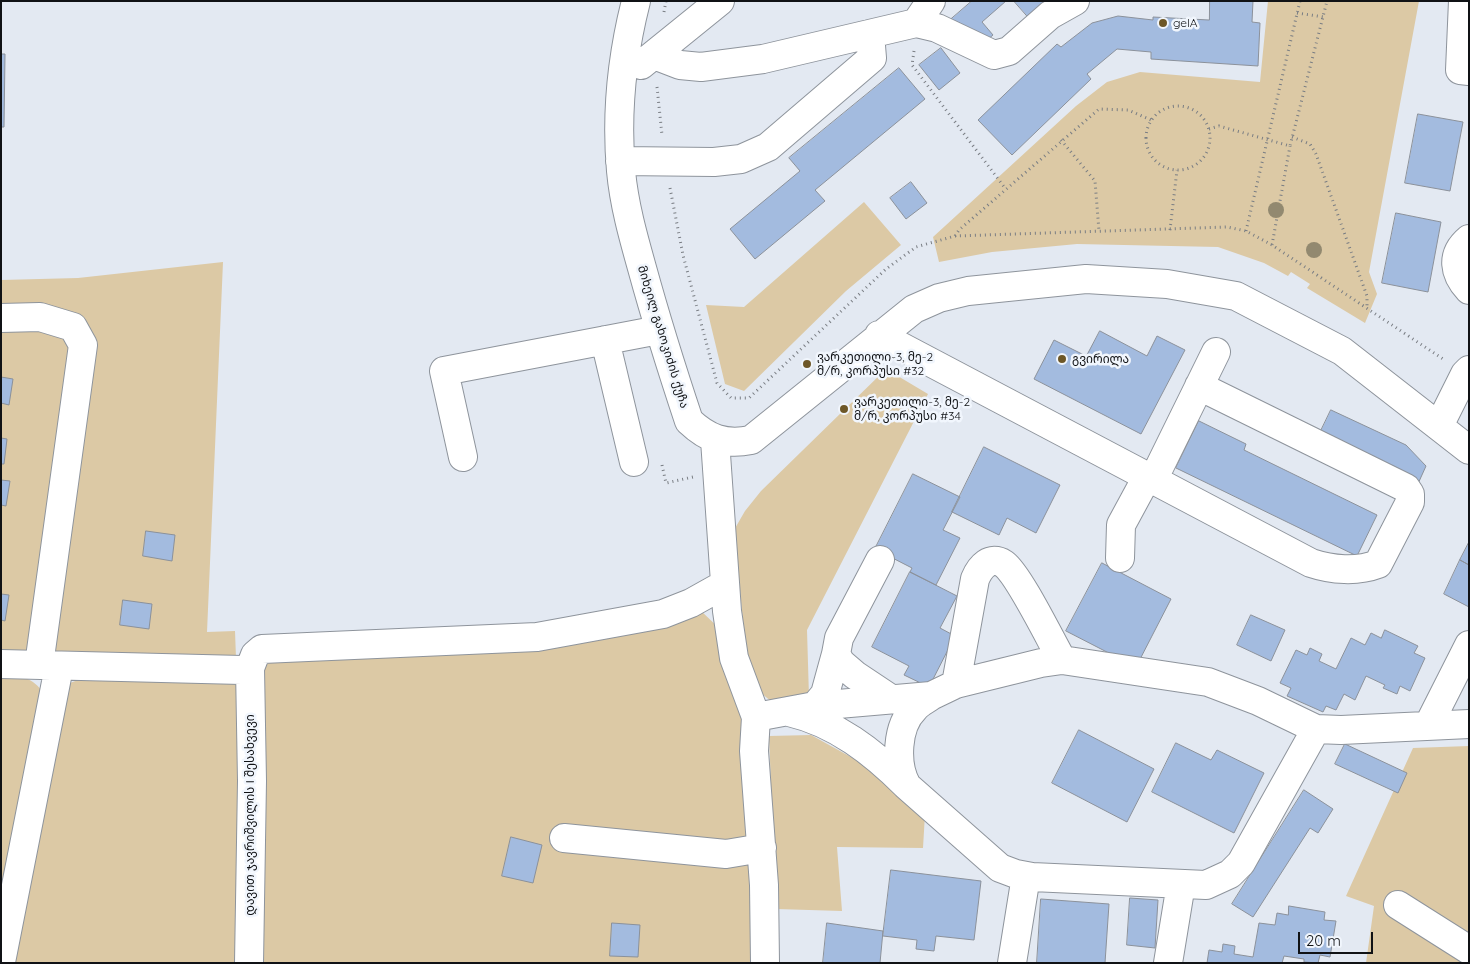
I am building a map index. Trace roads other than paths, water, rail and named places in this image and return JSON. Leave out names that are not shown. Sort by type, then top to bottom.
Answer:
[{"type":"street","name":"მიხეილ გახოკიძის ქუჩა","points":[[636,1],[627,38],[618,124],[620,161],[629,222],[659,330],[689,421],[700,432],[715,440],[737,442],[750,440],[914,309],[939,298],[968,291],[1086,279],[1167,284],[1236,296],[1333,346],[1469,450]]},
{"type":"street","points":[[623,80],[720,1]]},
{"type":"street","points":[[654,55],[680,66],[700,67],[763,59],[870,34],[924,12],[936,28],[994,55],[1009,51],[1050,15],[1075,1]]},
{"type":"street","points":[[1464,1],[1460,70],[1469,71]]},
{"type":"street","points":[[620,161],[714,162],[741,159],[768,147],[872,58],[870,34]]},
{"type":"street","points":[[1469,239],[1462,245],[1456,261],[1458,279],[1469,290]]},
{"type":"street","points":[[1,318],[40,317],[73,327],[83,345],[49,666],[1,962]]},
{"type":"street","points":[[463,457],[444,372],[659,330]]},
{"type":"street","points":[[879,336],[1311,563],[1330,569],[1370,567],[1378,564],[1384,557],[1410,502],[1410,494],[1406,488],[1199,386]]},
{"type":"street","points":[[605,340],[634,462]]},
{"type":"street","points":[[1120,558],[1121,525],[1150,478],[1216,352]]},
{"type":"street","points":[[1439,426],[1465,374],[1469,370]]},
{"type":"street","points":[[715,440],[725,584],[734,658],[756,717],[754,751],[762,848],[765,963]]},
{"type":"street","points":[[815,706],[825,694],[839,638],[880,560]]},
{"type":"street","points":[[956,684],[975,579],[979,568],[987,562],[996,561],[1004,565],[1016,579],[1062,660]]},
{"type":"street","points":[[1,664],[242,670],[250,668],[255,655],[262,649],[537,636],[626,622],[677,608],[725,584]]},
{"type":"street","points":[[1428,726],[1469,645]]},
{"type":"street","points":[[836,654],[841,663],[855,675],[891,699]]},
{"type":"street","points":[[907,786],[899,764],[899,743],[914,709],[931,696],[956,684],[1041,663],[1062,660],[1208,682],[1258,701],[1316,728],[1341,730],[1469,724]]},
{"type":"street","name":"დავით ჯავრიშვილის I შესახვევი","points":[[249,963],[252,781],[250,668]]},
{"type":"street","points":[[756,717],[815,706],[931,696]]},
{"type":"street","points":[[785,712],[823,724],[856,742],[878,757],[907,786],[1000,868],[1026,876],[1206,885],[1230,874],[1241,863],[1316,728]]},
{"type":"street","points":[[564,838],[726,854],[762,848]]},
{"type":"street","points":[[1012,963],[1026,876]]},
{"type":"street","points":[[1168,963],[1181,884]]},
{"type":"street","points":[[1398,905],[1469,950]]},
{"type":"place","name":"gelA","points":[[1163,23]]},
{"type":"place","name":"გვირილა","points":[[1062,359]]},
{"type":"place","name":"ვარკეთილი-3, მე-2 მ/რ, კორპუსი #32","points":[[807,364]]},
{"type":"place","name":"ვარკეთილი-3, მე-2 მ/რ, კორპუსი #34","points":[[844,409]]}]
